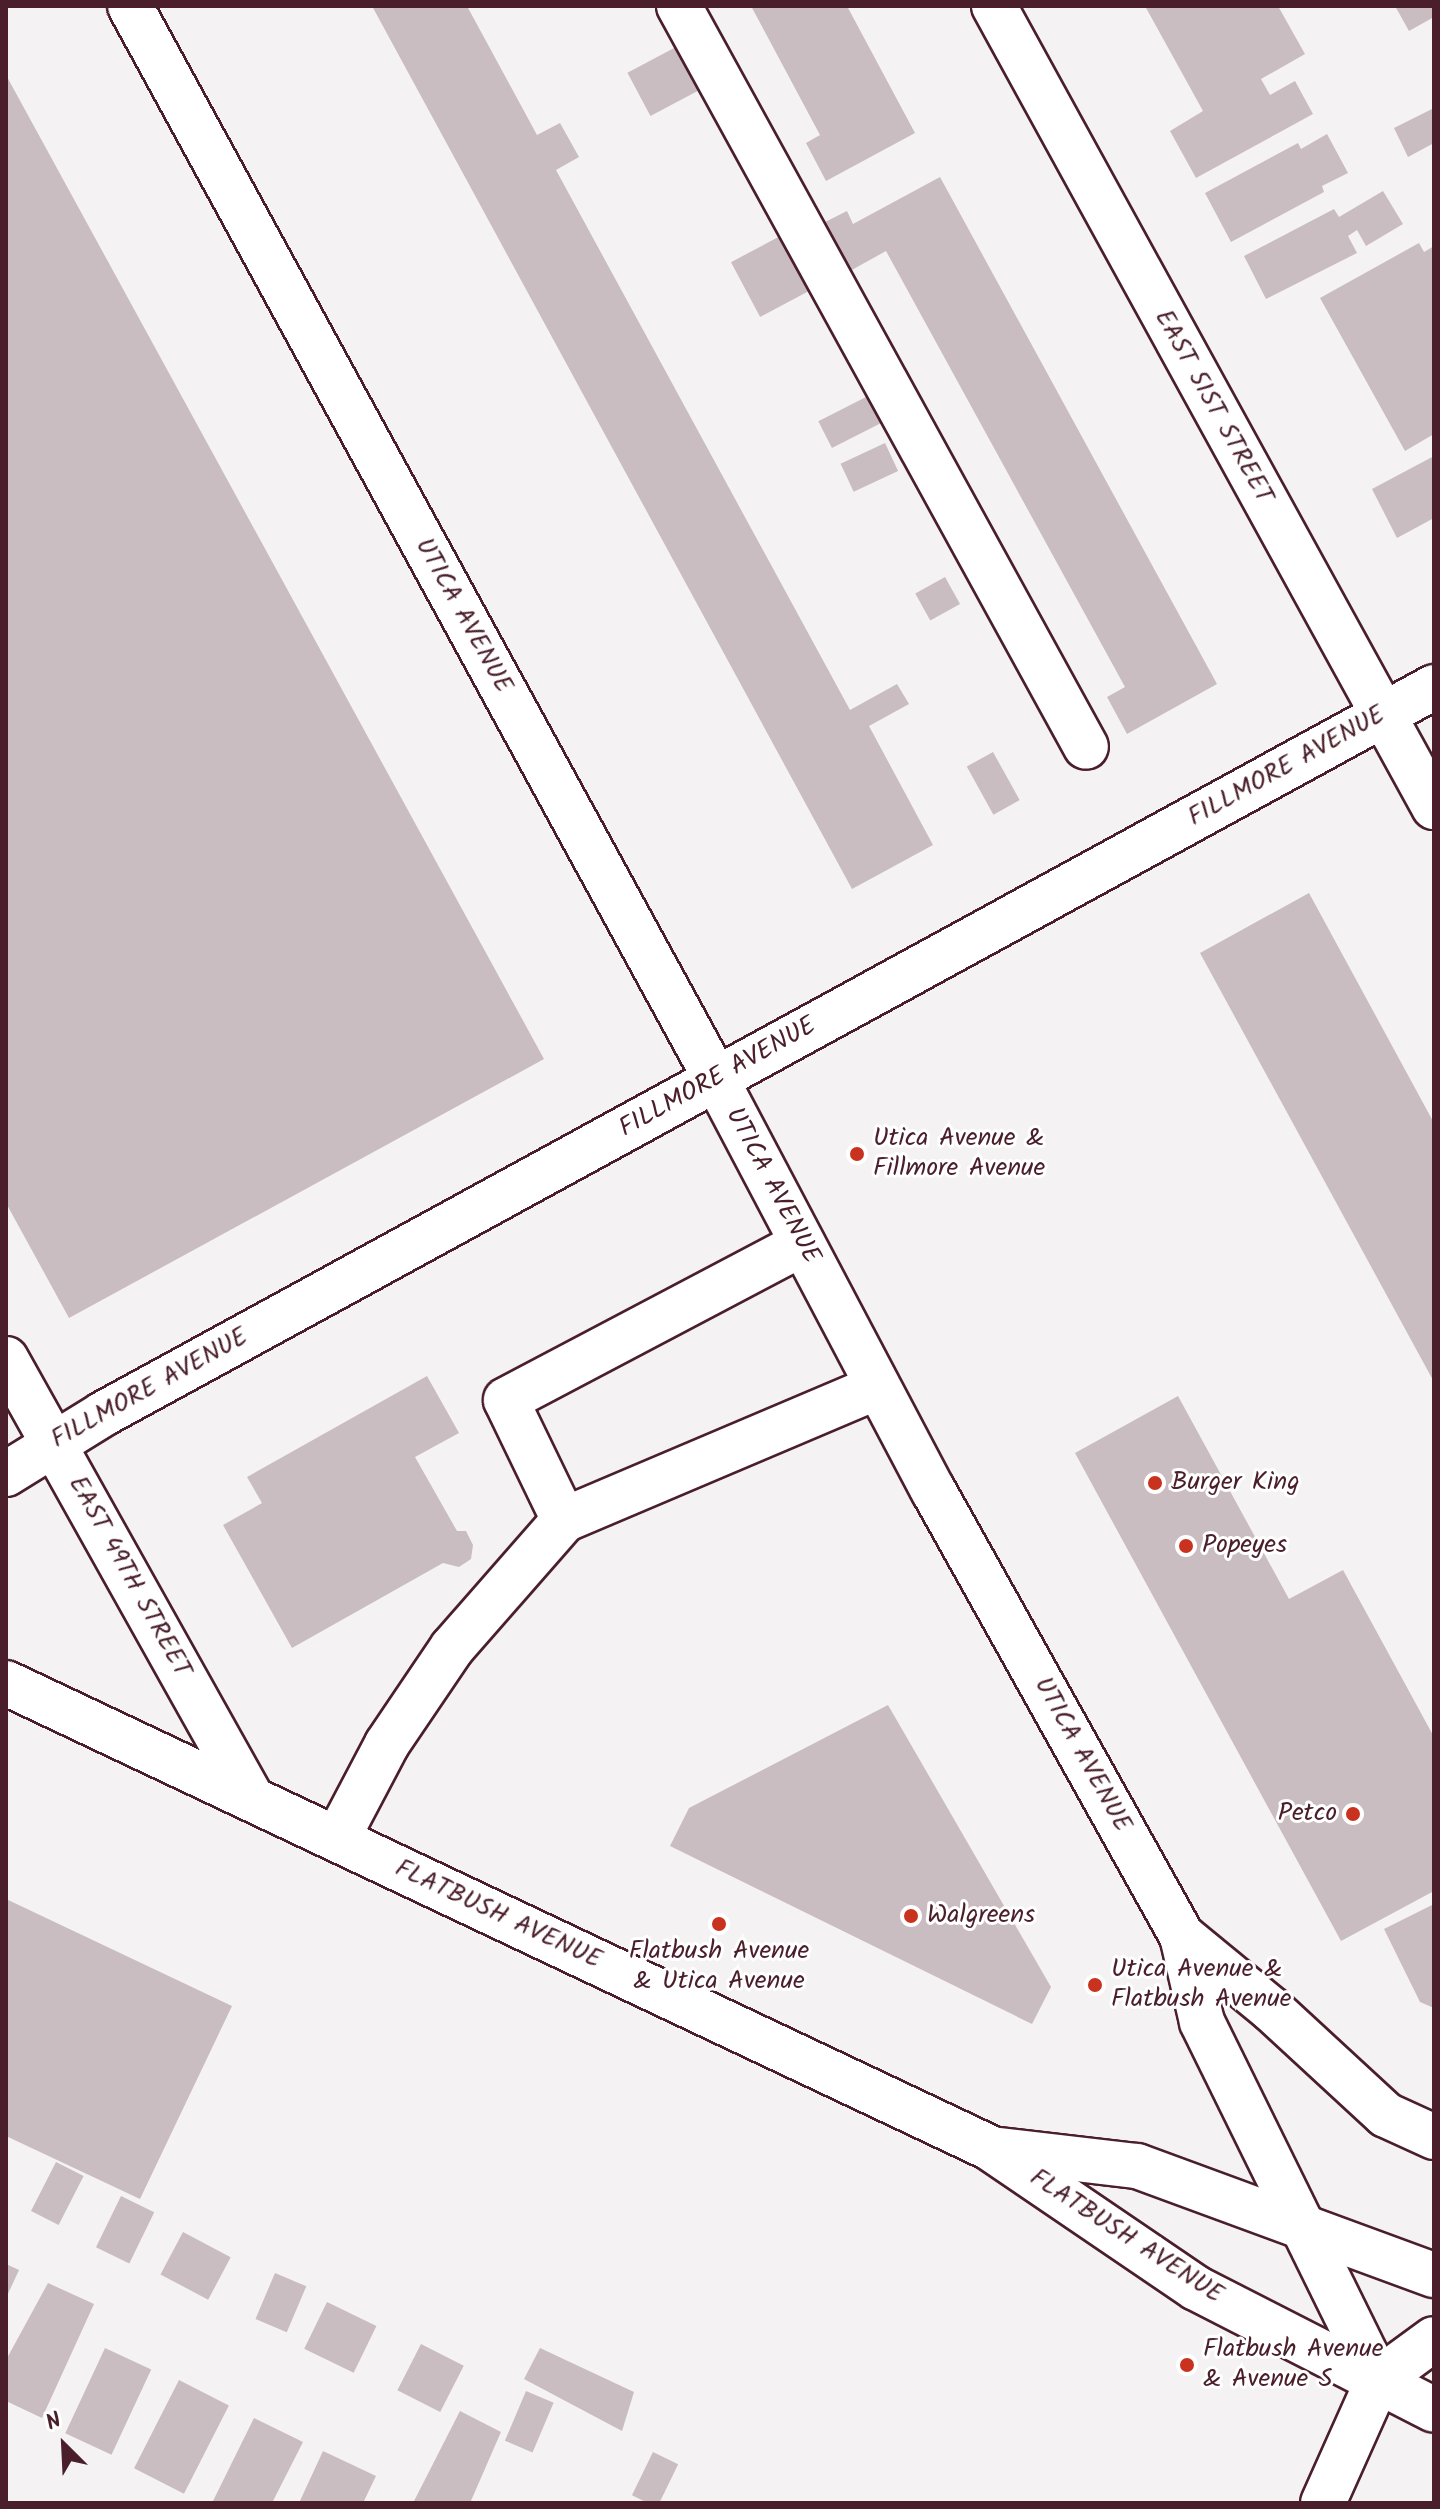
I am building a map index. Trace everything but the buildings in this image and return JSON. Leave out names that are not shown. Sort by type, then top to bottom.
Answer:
[{"type":"main road","name":"UTICA AVENUE","points":[[130,6],[716,1079],[877,1387],[1182,1936],[1202,2022],[1305,2224],[1378,2380]]},
{"type":"main road","points":[[679,6],[1086,747]]},
{"type":"main road","name":"EAST 51ST STREET","points":[[994,6],[1434,807]]},
{"type":"main road","name":"FILLMORE AVENUE","points":[[6,1474],[54,1441],[1434,687]]},
{"type":"main road","points":[[564,1520],[506,1400],[802,1244]]},
{"type":"main road","name":"EAST 49TH STREET","points":[[6,1359],[251,1797]]},
{"type":"main road","points":[[337,1839],[387,1744],[452,1648],[564,1520],[877,1387]]},
{"type":"main road","name":"FLATBUSH AVENUE","points":[[6,1683],[990,2148],[1196,2288],[1434,2410]]},
{"type":"main road","points":[[1182,1936],[1271,2009],[1386,2115],[1434,2137]]},
{"type":"main road","name":"FLATBUSH AVENUE","points":[[990,2148],[1137,2166],[1305,2224],[1434,2275]]},
{"type":"main road","points":[[1323,2503],[1378,2380],[1434,2339]]},
{"type":"place","name":"Utica Avenue & Fillmore Avenue","points":[[857,1154]]},
{"type":"place","name":"Burger King","points":[[1155,1483]]},
{"type":"place","name":"Popeyes","points":[[1186,1546]]},
{"type":"place","name":"Petco","points":[[1353,1814]]},
{"type":"place","name":"Walgreens","points":[[911,1916]]},
{"type":"place","name":"Flatbush Avenue & Utica Avenue","points":[[719,1924]]},
{"type":"place","name":"Utica Avenue & Flatbush Avenue","points":[[1095,1985]]},
{"type":"place","name":"Flatbush Avenue & Avenue S","points":[[1187,2365]]}]
